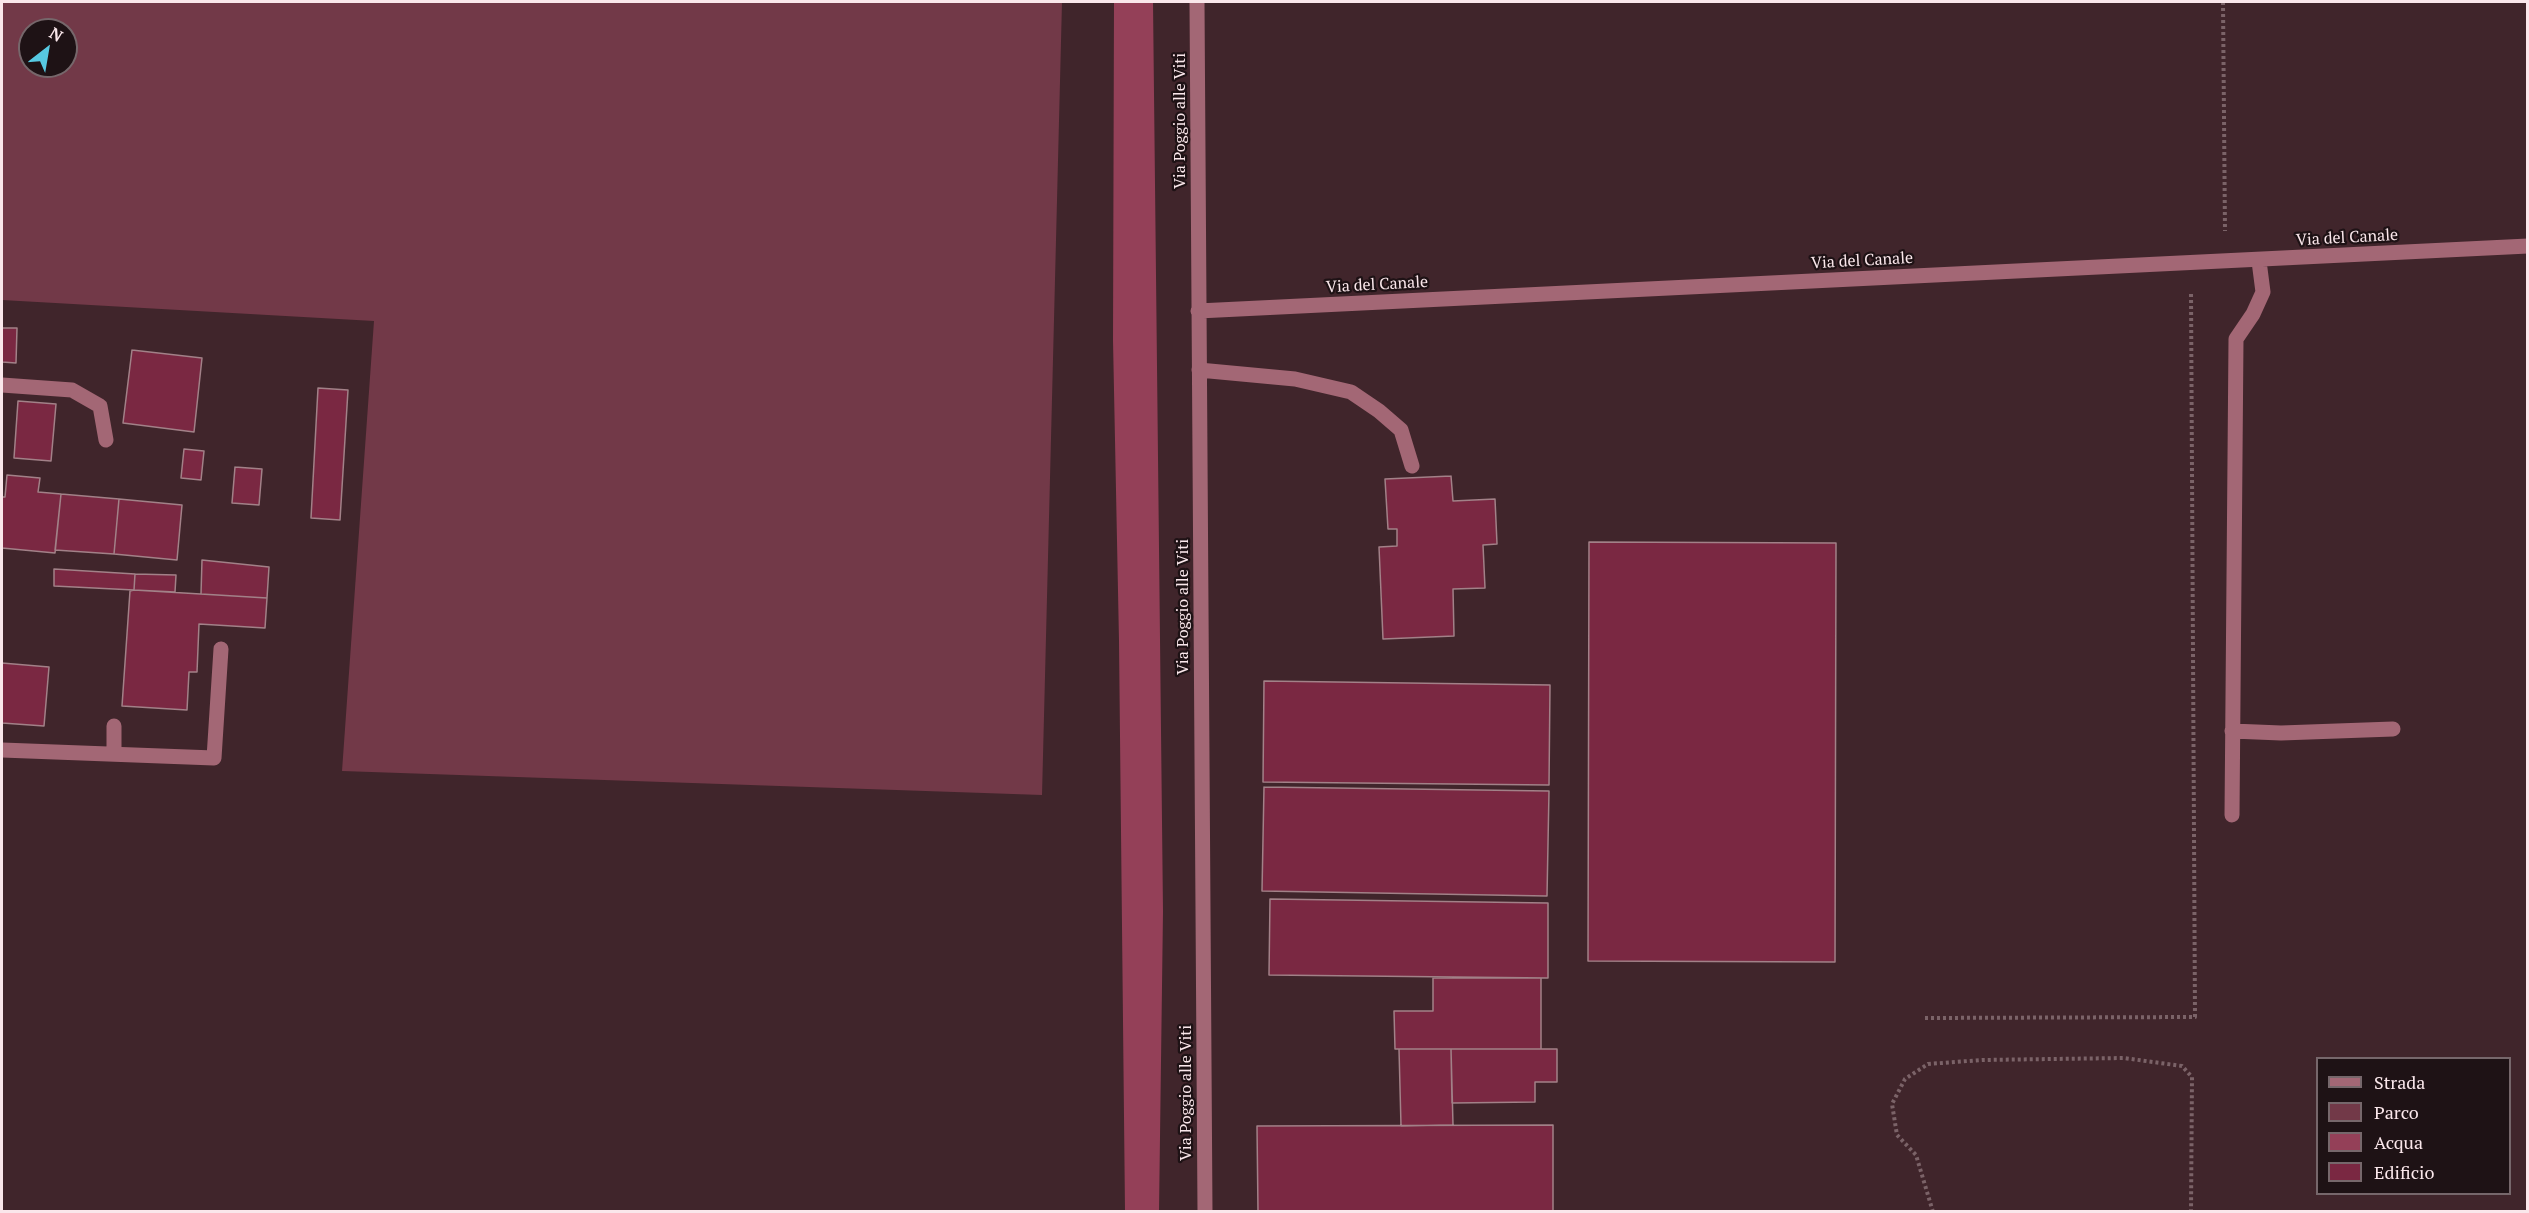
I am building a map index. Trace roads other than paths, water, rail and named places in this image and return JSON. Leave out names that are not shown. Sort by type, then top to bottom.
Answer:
[{"type":"street","name":"Via Poggio alle Viti","points":[[1197,2],[1205,1212]]},
{"type":"street","name":"Via del Canale","points":[[1198,311],[2259,261],[2528,246]]},
{"type":"street","points":[[2232,815],[2236,339],[2253,314],[2263,292],[2259,261]]},
{"type":"street","points":[[1199,370],[1295,379],[1351,392],[1379,411],[1401,430],[1412,466]]},
{"type":"street","points":[[2,385],[72,390],[100,406],[106,440]]},
{"type":"street","points":[[2,750],[214,758],[220,649]]},
{"type":"street","points":[[114,726],[114,754]]},
{"type":"street","points":[[2232,731],[2281,733],[2393,729]]},
{"type":"water","points":[[1114,2],[1153,2],[1163,911],[1159,1212],[1125,1211],[1119,641],[1113,340]]}]
